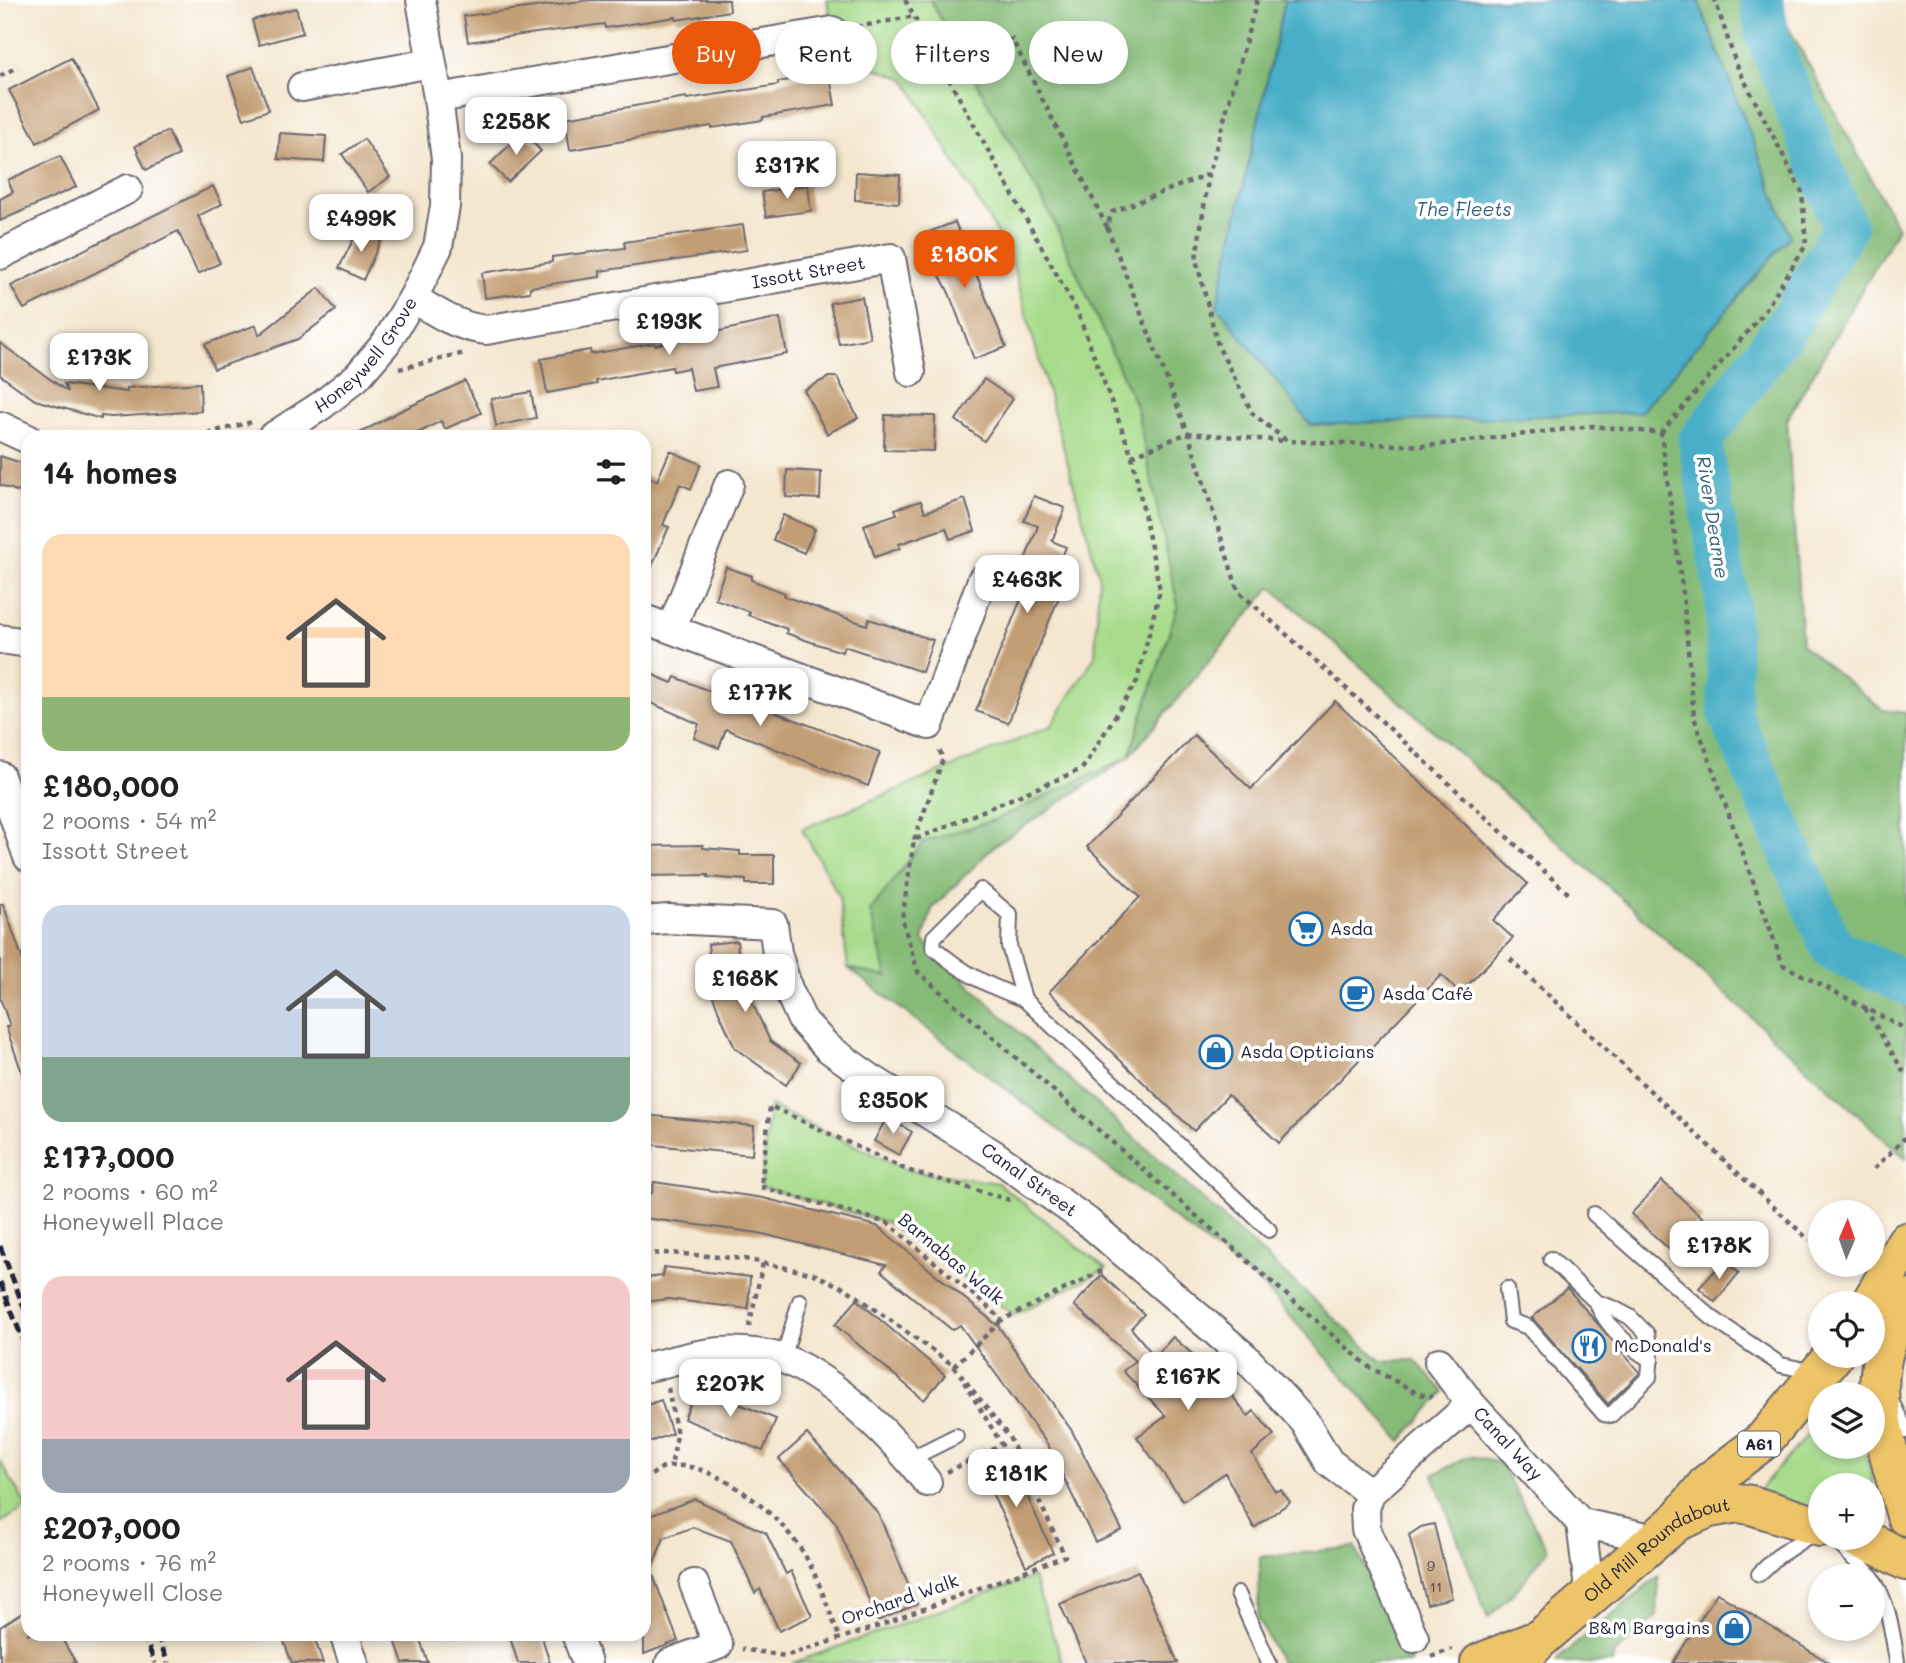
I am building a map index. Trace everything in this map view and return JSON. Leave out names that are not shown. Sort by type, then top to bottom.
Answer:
[{"type":"main road","points":[[1877,1291],[1906,1241]]},
{"type":"main road","points":[[1906,1299],[1886,1344],[1881,1369],[1882,1425],[1906,1516]]},
{"type":"main road","name":"A61","points":[[1666,1531],[1708,1483],[1764,1440],[1824,1368]]},
{"type":"main road","name":"Old Mill Roundabout","points":[[1480,1663],[1528,1651],[1666,1531],[1709,1508],[1738,1503],[1751,1505],[1808,1524]]},
{"type":"main road","points":[[1885,1550],[1906,1561]]},
{"type":"street","name":"Honeywell Grove","points":[[283,430],[322,405],[357,377],[387,343],[414,298],[438,247],[445,206],[446,159],[421,0]]},
{"type":"street","points":[[438,98],[775,33]]},
{"type":"street","points":[[302,87],[431,63]]},
{"type":"street","points":[[0,255],[128,189]]},
{"type":"street","name":"Issott Street","points":[[414,298],[446,319],[470,328],[486,330],[891,258],[911,372]]},
{"type":"street","points":[[0,426],[21,436]]},
{"type":"street","points":[[672,627],[729,484]]},
{"type":"street","points":[[651,621],[929,725],[982,580]]},
{"type":"street","points":[[0,639],[21,642]]},
{"type":"street","points":[[0,776],[21,837]]},
{"type":"street","name":"Canal Street","points":[[651,920],[773,924],[777,953],[788,989],[802,1020],[828,1048],[870,1078],[993,1154],[1088,1222],[1245,1357],[1305,1422],[1329,1462],[1370,1493]]},
{"type":"street","points":[[654,1365],[702,1353],[743,1352],[783,1359],[810,1371],[828,1384],[888,1436],[927,1482]]},
{"type":"street","name":"Canal Way","points":[[1439,1362],[1471,1404],[1581,1523]]},
{"type":"street","points":[[1413,1638],[1366,1529],[1365,1509],[1370,1493],[1471,1404]]},
{"type":"street","points":[[1590,1596],[1581,1523],[1666,1531]]},
{"type":"street","points":[[670,1663],[718,1645],[694,1584]]},
{"type":"street","points":[[346,1641],[354,1663]]},
{"type":"street","points":[[579,1641],[587,1663]]},
{"type":"lane","points":[[1024,999],[1009,946],[1010,915],[981,890],[934,937],[933,947],[960,970],[991,987],[1024,999],[1269,1230]]},
{"type":"lane","points":[[1594,1214],[1712,1318],[1781,1365],[1808,1365]]},
{"type":"lane","points":[[1551,1259],[1597,1303],[1614,1331],[1628,1345],[1651,1360]]},
{"type":"lane","points":[[1507,1289],[1511,1321],[1528,1327],[1607,1416],[1649,1377],[1651,1360],[1647,1334],[1630,1317],[1597,1303]]},
{"type":"lane","points":[[783,1359],[800,1301]]},
{"type":"lane","points":[[1881,1369],[1906,1431]]},
{"type":"lane","points":[[910,1459],[956,1436]]},
{"type":"lane","points":[[1759,1574],[1777,1556],[1808,1536]]},
{"type":"lane","points":[[1845,1550],[1859,1564]]},
{"type":"lane","points":[[1238,1594],[1269,1663]]},
{"type":"lane","points":[[1885,1602],[1897,1661]]},
{"type":"path","points":[[905,0],[918,21]]},
{"type":"path","points":[[1257,0],[1209,174],[1196,259],[1218,346],[1253,414],[1287,441]]},
{"type":"path","points":[[1715,0],[1736,65],[1802,192],[1806,245],[1762,315],[1661,433],[1682,594],[1694,717],[1783,965],[1906,1029]]},
{"type":"path","points":[[864,21],[915,16]]},
{"type":"path","points":[[1015,45],[1107,227],[1188,433],[1238,591],[1570,895]]},
{"type":"path","points":[[0,76],[18,67]]},
{"type":"path","points":[[914,841],[1082,769],[1137,681],[1160,590],[1132,456],[1077,311],[952,84]]},
{"type":"path","points":[[1107,227],[1112,212],[1209,174]]},
{"type":"path","points":[[403,368],[486,348],[486,330]]},
{"type":"path","points":[[220,430],[267,418],[272,430]]},
{"type":"path","points":[[1132,456],[1188,433],[1287,441],[1427,446],[1592,426],[1661,433]]},
{"type":"path","points":[[929,725],[943,758],[914,841],[902,919],[918,972],[1369,1367],[1419,1394],[1471,1404]]},
{"type":"path","points":[[1510,959],[1808,1239]]},
{"type":"path","points":[[1865,1007],[1906,1076]]},
{"type":"path","name":"Barnabas Walk","points":[[1000,1321],[996,1314],[888,1223],[761,1187],[770,1106],[907,1170],[1010,1200]]},
{"type":"path","points":[[1874,1169],[1906,1137]]},
{"type":"path","points":[[651,1254],[720,1257],[814,1274],[849,1290],[953,1365]]},
{"type":"path","name":"Barnabas Walk","points":[[953,1365],[1000,1321],[1129,1258]]},
{"type":"path","points":[[743,1352],[763,1263]]},
{"type":"path","points":[[651,1477],[664,1467],[671,1467],[677,1435],[654,1365]]},
{"type":"path","name":"Orchard Walk","points":[[671,1467],[693,1467],[736,1485],[779,1521],[805,1554],[840,1638],[1065,1556],[1009,1437],[953,1365]]},
{"type":"path","points":[[718,1645],[785,1656],[840,1638]]},
{"type":"green space","points":[[827,0],[930,0],[942,21],[891,21],[891,74],[877,69],[877,21],[831,21]]},
{"type":"green space","points":[[930,0],[1285,0],[1217,305],[1311,425],[1641,412],[1790,236],[1698,0],[1782,0],[1780,12],[1898,228],[1787,419],[1802,645],[1883,710],[1906,713],[1906,1159],[1600,879],[1271,587],[1129,757],[1178,605],[1136,406],[1053,219],[977,84],[1015,84],[1015,21],[942,21]]},
{"type":"green space","points":[[908,84],[977,84],[1053,219],[1136,406],[1178,605],[1129,757],[997,819],[923,842],[887,978],[848,968],[839,896],[802,829],[1051,726],[1095,656],[1099,576],[1010,255]]},
{"type":"green space","points":[[1129,757],[994,846],[932,909],[923,940],[1041,1053],[1381,1361],[1415,1360],[1444,1392],[1401,1441],[1265,1288],[848,968],[887,977],[870,911],[923,842],[997,819]]},
{"type":"green space","points":[[770,1106],[907,1170],[998,1183],[1106,1269],[1014,1315],[888,1223],[761,1187]]},
{"type":"green space","points":[[1808,1435],[1808,1459],[1868,1459],[1870,1473],[1808,1473],[1808,1507],[1757,1492]]},
{"type":"green space","points":[[1469,1456],[1500,1463],[1548,1550],[1519,1587],[1488,1618],[1433,1475]]},
{"type":"green space","points":[[0,1461],[21,1497],[21,1511],[0,1523]]},
{"type":"green space","points":[[1355,1547],[1411,1663],[1281,1663],[1258,1619],[1260,1557]]},
{"type":"green space","points":[[1659,1576],[1657,1616],[1613,1655],[1612,1663],[1556,1663],[1559,1658]]},
{"type":"green space","points":[[1033,1577],[1063,1663],[793,1663]]},
{"type":"water","name":"The Fleets","points":[[1285,0],[1698,0],[1790,236],[1641,412],[1311,425],[1217,306]]},
{"type":"building","points":[[590,0],[729,0],[730,11],[676,20],[676,17],[605,28],[604,24],[468,42],[464,16]]},
{"type":"building","points":[[296,8],[303,33],[259,45],[252,20]]},
{"type":"building","points":[[71,58],[99,110],[37,143],[9,90]]},
{"type":"building","points":[[253,67],[269,110],[244,119],[228,76]]},
{"type":"building","points":[[831,84],[835,105],[763,117],[763,120],[570,150],[565,118],[686,97],[687,99],[778,85]]},
{"type":"building","points":[[168,131],[179,155],[146,170],[135,146]]},
{"type":"building","points":[[523,132],[541,151],[508,182],[490,164]]},
{"type":"building","points":[[280,133],[326,136],[324,162],[278,159]]},
{"type":"building","points":[[364,139],[390,177],[368,192],[342,154]]},
{"type":"building","points":[[60,156],[76,187],[0,221],[0,199],[13,192],[8,180]]},
{"type":"building","points":[[856,172],[900,175],[899,203],[855,200]]},
{"type":"building","points":[[808,185],[811,211],[766,217],[762,192]]},
{"type":"building","points":[[213,186],[222,204],[198,216],[220,263],[198,274],[178,231],[24,309],[11,286]]},
{"type":"building","points":[[955,222],[1006,347],[974,359],[923,234]]},
{"type":"building","points":[[743,225],[747,250],[600,271],[600,277],[530,287],[530,292],[485,298],[482,273],[552,262],[552,257],[625,248],[624,242]]},
{"type":"building","points":[[359,228],[382,238],[363,280],[339,268]]},
{"type":"building","points":[[319,288],[336,310],[298,339],[214,369],[205,344],[256,325],[259,335]]},
{"type":"building","points":[[862,297],[870,338],[839,344],[830,303]]},
{"type":"building","points":[[780,318],[787,354],[713,368],[717,387],[693,391],[688,368],[673,371],[672,367],[547,393],[541,359],[590,350],[591,354],[654,343],[655,345]]},
{"type":"building","points":[[0,343],[68,392],[64,384],[127,392],[127,388],[200,383],[201,411],[101,416],[101,419],[35,400],[0,375]]},
{"type":"building","points":[[829,377],[837,377],[858,418],[827,434],[804,390]]},
{"type":"building","points":[[984,379],[1013,399],[984,441],[956,420]]},
{"type":"building","points":[[465,381],[481,413],[445,429],[441,421],[424,430],[365,430]]},
{"type":"building","points":[[531,392],[536,418],[496,426],[491,399]]},
{"type":"building","points":[[885,415],[935,416],[934,451],[884,450]]},
{"type":"building","points":[[670,451],[701,464],[691,489],[680,484],[663,525],[669,527],[651,568],[651,478],[657,481]]},
{"type":"building","points":[[0,456],[21,463],[21,492],[0,485]]},
{"type":"building","points":[[787,470],[821,472],[820,499],[786,497]]},
{"type":"building","points":[[1034,496],[1065,508],[1052,541],[1066,547],[1052,583],[1063,587],[1008,723],[976,711],[1035,564],[1025,560],[1038,526],[1024,521]]},
{"type":"building","points":[[965,499],[975,531],[950,539],[946,528],[899,544],[900,548],[875,557],[864,525],[897,514],[895,509],[921,501],[925,512]]},
{"type":"building","points":[[783,515],[815,529],[804,553],[773,540]]},
{"type":"building","points":[[726,567],[752,576],[751,580],[785,593],[784,596],[828,612],[867,625],[869,619],[933,640],[922,672],[844,646],[842,652],[811,642],[786,633],[787,629],[748,615],[750,612],[715,599]]},
{"type":"building","points":[[651,674],[672,683],[675,677],[749,707],[751,703],[880,752],[868,786],[726,729],[719,748],[694,738],[699,724],[651,703]]},
{"type":"building","name":"Asda","points":[[1335,701],[1528,884],[1493,920],[1513,938],[1460,993],[1441,975],[1279,1143],[1228,1095],[1194,1131],[1049,992],[1140,897],[1087,847],[1194,735],[1251,789]]},
{"type":"building","points":[[703,845],[703,848],[740,851],[740,855],[774,855],[774,884],[746,884],[746,880],[708,875],[651,876],[651,846]]},
{"type":"building","points":[[0,904],[3,904],[21,954],[21,1070],[6,1027],[10,1026],[0,998]]},
{"type":"building","points":[[737,941],[740,966],[751,1000],[770,1041],[801,1063],[786,1085],[735,1048],[713,996],[708,944]]},
{"type":"building","points":[[651,1116],[754,1126],[752,1155],[651,1145]]},
{"type":"building","points":[[887,1117],[912,1132],[899,1155],[874,1141]]},
{"type":"building","points":[[1662,1181],[1703,1218],[1671,1251],[1631,1214]]},
{"type":"building","points":[[654,1182],[763,1198],[877,1226],[998,1326],[1072,1431],[1122,1530],[1095,1542],[1048,1445],[960,1325],[952,1330],[881,1271],[886,1265],[759,1233],[651,1219]]},
{"type":"building","points":[[1724,1261],[1739,1273],[1715,1302],[1699,1288]]},
{"type":"building","points":[[664,1267],[750,1277],[748,1309],[668,1299],[651,1301],[651,1277],[663,1276]]},
{"type":"building","points":[[1102,1275],[1144,1314],[1131,1328],[1155,1357],[1173,1337],[1216,1375],[1248,1416],[1254,1411],[1274,1435],[1252,1454],[1275,1491],[1281,1490],[1290,1502],[1254,1528],[1225,1473],[1183,1501],[1137,1437],[1166,1416],[1123,1371],[1135,1361],[1074,1305]]},
{"type":"building","points":[[1567,1288],[1640,1373],[1608,1404],[1532,1318]]},
{"type":"building","points":[[857,1300],[945,1375],[924,1400],[835,1325]]},
{"type":"building","points":[[697,1387],[776,1419],[763,1451],[684,1419]]},
{"type":"building","points":[[661,1400],[672,1434],[651,1442],[651,1404]]},
{"type":"building","points":[[807,1434],[878,1513],[917,1604],[878,1621],[836,1523],[779,1459]]},
{"type":"building","points":[[1007,1452],[1053,1553],[1026,1566],[979,1465]]},
{"type":"building","points":[[695,1499],[766,1533],[786,1574],[791,1571],[812,1616],[779,1631],[760,1589],[755,1593],[731,1541],[693,1527],[664,1538],[651,1570],[651,1515]]},
{"type":"building","points":[[1434,1524],[1452,1598],[1427,1604],[1409,1535],[1421,1527]]},
{"type":"building","points":[[651,1570],[678,1641],[644,1654],[644,1641],[651,1641]]},
{"type":"building","points":[[1138,1571],[1178,1663],[1086,1663],[1060,1604]]},
{"type":"building","name":"B&M Bargains","points":[[1717,1593],[1829,1663],[1673,1663]]},
{"type":"building","points":[[21,1614],[21,1641],[63,1641],[76,1663],[0,1663],[0,1627]]},
{"type":"building","points":[[284,1641],[315,1641],[323,1663],[292,1663]]},
{"type":"building","points":[[395,1641],[420,1641],[428,1663],[403,1663]]},
{"type":"building","points":[[511,1641],[543,1641],[550,1663],[518,1663]]},
{"type":"waterway","name":"River Dearne","points":[[1762,0],[1767,35],[1845,227],[1790,321],[1700,441],[1727,600],[1730,715],[1833,949],[1906,983]]},
{"type":"railway","points":[[0,1246],[21,1300]]},
{"type":"railway","points":[[0,1282],[21,1335]]},
{"type":"railway","points":[[146,1641],[155,1663]]},
{"type":"railway","points":[[160,1641],[168,1663]]},
{"type":"place","name":"Asda","points":[[1306,929]]},
{"type":"place","name":"Asda Café","points":[[1357,994]]},
{"type":"place","name":"Asda Opticians","points":[[1216,1052]]},
{"type":"place","name":"McDonald's","points":[[1589,1346]]},
{"type":"place","name":"B&M Bargains","points":[[1734,1628]]}]
